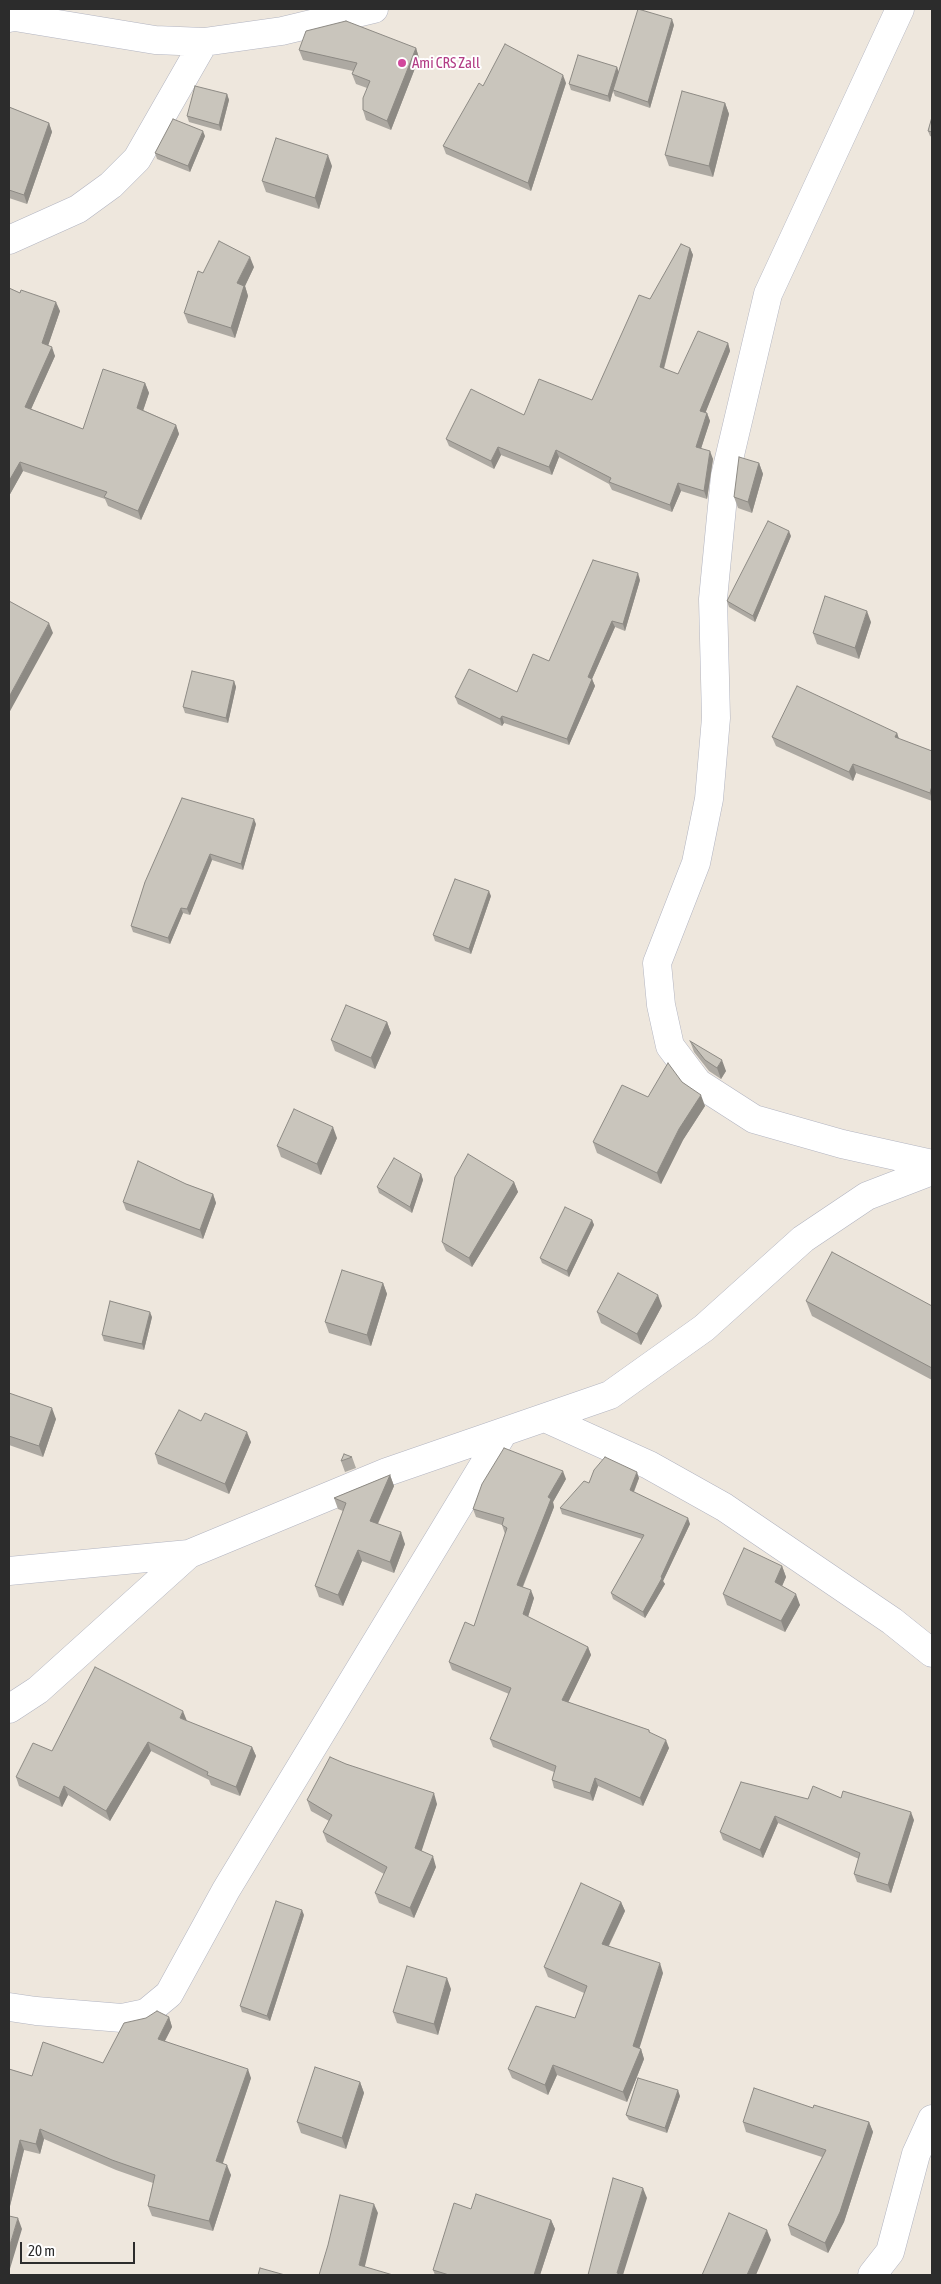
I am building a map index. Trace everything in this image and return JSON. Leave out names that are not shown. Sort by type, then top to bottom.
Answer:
[{"type":"street","points":[[9,18],[16,17],[155,40],[204,42],[282,31],[374,9]]},
{"type":"street","points":[[900,9],[768,294],[725,476],[713,599],[716,718],[709,799],[696,863],[657,963],[661,1005],[670,1046],[698,1083],[754,1119],[842,1144],[932,1164]]},
{"type":"street","points":[[9,240],[78,209],[111,185],[137,159],[204,42]]},
{"type":"street","points":[[9,1571],[189,1554],[387,1472],[610,1396],[704,1328],[803,1239],[867,1196],[932,1172]]},
{"type":"street","points":[[546,1418],[649,1465],[724,1507],[892,1621],[932,1653]]},
{"type":"street","points":[[9,2007],[122,2018],[146,2013],[169,1994],[226,1890],[503,1433]]},
{"type":"street","points":[[9,1709],[38,1690],[189,1554]]},
{"type":"street","points":[[872,2275],[890,2252],[916,2154],[932,2119]]},
{"type":"building","points":[[638,9],[672,19],[648,102],[613,90]]},
{"type":"building","points":[[346,21],[416,48],[387,121],[363,110],[363,98],[370,81],[352,74],[357,63],[299,50],[306,31]]},
{"type":"building","points":[[505,44],[563,75],[528,183],[443,146],[479,83],[483,86]]},
{"type":"building","points":[[578,55],[617,67],[608,96],[569,84]]},
{"type":"building","points":[[195,86],[227,94],[219,125],[187,116]]},
{"type":"building","points":[[682,91],[725,103],[709,166],[665,155]]},
{"type":"building","points":[[9,107],[49,123],[24,195],[9,190]]},
{"type":"building","points":[[932,117],[932,132],[928,131]]},
{"type":"building","points":[[173,119],[203,131],[188,166],[155,153]]},
{"type":"building","points":[[276,138],[328,155],[315,198],[262,181]]},
{"type":"building","points":[[219,241],[250,257],[237,283],[244,286],[231,328],[184,313],[198,271],[203,273]]},
{"type":"building","points":[[681,244],[690,248],[660,367],[678,374],[698,331],[728,343],[700,411],[707,413],[696,447],[710,451],[704,491],[678,483],[670,505],[609,482],[611,478],[556,450],[549,467],[498,447],[491,461],[446,439],[471,389],[524,415],[539,379],[592,400],[639,295],[650,299]]},
{"type":"building","points":[[9,288],[20,293],[21,290],[56,302],[42,343],[52,347],[25,407],[83,429],[103,369],[145,383],[137,408],[176,425],[138,511],[104,497],[107,492],[20,462],[9,481]]},
{"type":"building","points":[[739,457],[759,463],[748,502],[734,497]]},
{"type":"building","points":[[768,521],[789,531],[753,616],[727,601]]},
{"type":"building","points":[[593,560],[638,573],[623,624],[612,621],[588,677],[592,679],[567,739],[502,716],[500,719],[455,697],[469,669],[517,692],[533,654],[549,661]]},
{"type":"building","points":[[825,596],[867,611],[855,648],[813,633]]},
{"type":"building","points":[[9,601],[49,623],[9,697]]},
{"type":"building","points":[[192,671],[234,681],[226,718],[183,707]]},
{"type":"building","points":[[797,686],[897,733],[895,737],[932,751],[932,786],[930,793],[853,764],[849,772],[772,737]]},
{"type":"building","points":[[182,798],[254,819],[241,864],[210,854],[187,909],[181,908],[168,938],[131,926],[145,882]]},
{"type":"building","points":[[455,879],[489,891],[469,949],[433,935]]},
{"type":"building","points":[[346,1005],[387,1022],[371,1058],[331,1040]]},
{"type":"building","points":[[690,1041],[722,1060],[717,1068],[705,1060]]},
{"type":"building","points":[[668,1063],[682,1082],[701,1095],[679,1129],[657,1173],[593,1142],[622,1085],[648,1097]]},
{"type":"building","points":[[294,1109],[333,1127],[317,1164],[277,1146]]},
{"type":"building","points":[[468,1154],[514,1182],[469,1258],[442,1242],[455,1177]]},
{"type":"building","points":[[394,1158],[421,1174],[410,1207],[377,1187]]},
{"type":"building","points":[[138,1161],[186,1184],[213,1194],[200,1230],[123,1202]]},
{"type":"building","points":[[565,1207],[592,1220],[567,1271],[540,1258]]},
{"type":"building","points":[[832,1252],[932,1306],[932,1368],[806,1301]]},
{"type":"building","points":[[342,1270],[383,1283],[367,1335],[325,1322]]},
{"type":"building","points":[[618,1273],[658,1295],[637,1334],[597,1312]]},
{"type":"building","points":[[110,1301],[150,1312],[142,1344],[102,1335]]},
{"type":"building","points":[[9,1393],[52,1408],[39,1446],[9,1436]]},
{"type":"building","points":[[179,1410],[201,1421],[205,1413],[247,1432],[225,1484],[155,1454]]},
{"type":"building","points":[[504,1448],[563,1471],[548,1497],[551,1499],[517,1585],[531,1590],[523,1614],[588,1647],[562,1700],[649,1730],[649,1732],[666,1740],[640,1798],[595,1778],[590,1793],[552,1780],[556,1766],[490,1739],[511,1688],[449,1662],[465,1622],[474,1626],[507,1528],[502,1525],[504,1518],[473,1509],[482,1484]]},
{"type":"building","points":[[344,1454],[352,1457],[341,1461]]},
{"type":"building","points":[[605,1457],[637,1472],[630,1490],[688,1518],[662,1578],[643,1612],[611,1593],[644,1535],[560,1508],[584,1481],[589,1483],[594,1470]]},
{"type":"building","points":[[390,1475],[370,1521],[401,1532],[390,1562],[358,1550],[338,1595],[315,1586],[346,1503],[334,1498]]},
{"type":"building","points":[[744,1548],[782,1566],[775,1582],[796,1594],[781,1621],[723,1594]]},
{"type":"building","points":[[95,1667],[183,1711],[180,1718],[252,1747],[236,1787],[207,1775],[208,1772],[148,1742],[106,1811],[64,1786],[59,1798],[16,1777],[33,1743],[52,1751]]},
{"type":"building","points":[[330,1757],[434,1793],[415,1848],[433,1856],[410,1908],[375,1893],[387,1867],[323,1832],[332,1815],[307,1800]]},
{"type":"building","points":[[741,1782],[808,1799],[813,1786],[841,1798],[843,1791],[911,1812],[888,1885],[854,1874],[860,1853],[775,1816],[760,1850],[720,1832]]},
{"type":"building","points":[[581,1883],[621,1902],[602,1944],[660,1963],[633,2046],[641,2049],[623,2092],[553,2065],[545,2085],[508,2069],[536,2006],[575,2018],[587,1986],[544,1967]]},
{"type":"building","points":[[276,1901],[302,1910],[267,2016],[240,2006]]},
{"type":"building","points":[[407,1966],[447,1978],[434,2024],[393,2012]]},
{"type":"building","points":[[157,2011],[169,2017],[158,2039],[248,2069],[216,2161],[227,2165],[209,2221],[148,2206],[155,2175],[112,2160],[40,2129],[36,2144],[20,2140],[9,2186],[9,2069],[32,2076],[43,2042],[103,2063],[124,2023],[146,2018]]},
{"type":"building","points":[[315,2067],[360,2082],[342,2138],[297,2122]]},
{"type":"building","points":[[638,2078],[678,2090],[665,2128],[626,2115]]},
{"type":"building","points":[[754,2088],[813,2108],[814,2105],[869,2122],[840,2212],[825,2243],[788,2225],[826,2150],[743,2122]]},
{"type":"building","points":[[613,2178],[643,2188],[617,2273],[623,2275],[588,2275]]},
{"type":"building","points":[[476,2194],[551,2220],[534,2275],[449,2275],[433,2270],[454,2203],[471,2209]]},
{"type":"building","points":[[340,2195],[374,2204],[359,2265],[393,2275],[319,2275]]},
{"type":"building","points":[[729,2213],[767,2230],[747,2275],[702,2275]]},
{"type":"building","points":[[9,2216],[18,2218],[9,2248]]},
{"type":"building","points":[[260,2268],[285,2275],[258,2275]]},
{"type":"place","name":"Ami CRS Zall","points":[[402,63]]}]
